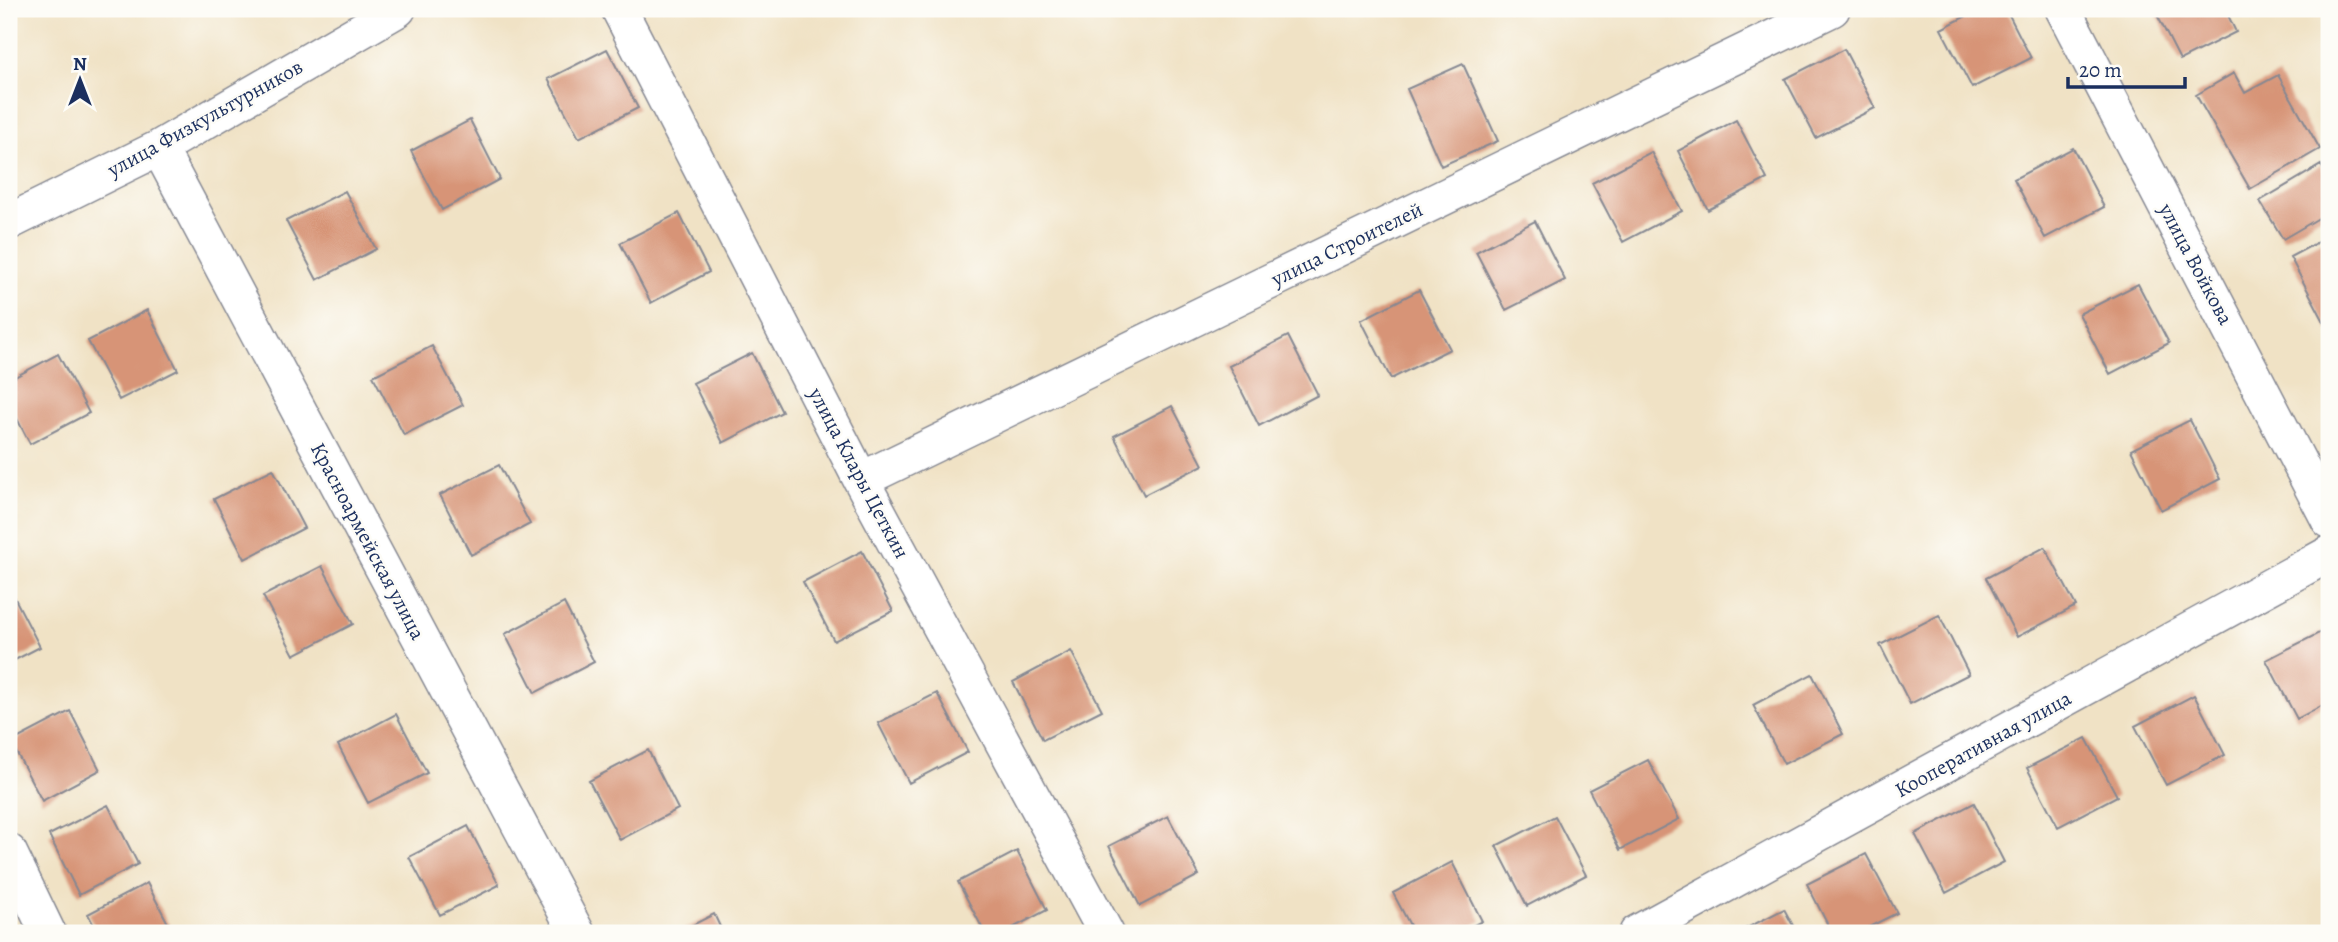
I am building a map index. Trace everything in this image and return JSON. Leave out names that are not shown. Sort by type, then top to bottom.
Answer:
[{"type":"street","name":"улица Физкультурников","points":[[9,222],[159,148],[398,9]]},
{"type":"street","name":"улица Клары Цеткин","points":[[619,9],[861,480],[1106,933]]},
{"type":"street","name":"улица Строителей","points":[[861,480],[1832,9]]},
{"type":"street","name":"улица Войкова","points":[[2063,9],[2329,520]]},
{"type":"street","name":"Красноармейская улица","points":[[159,148],[577,933]]},
{"type":"street","name":"Кооперативная улица","points":[[1648,931],[2329,554]]},
{"type":"street","points":[[9,852],[48,933]]},
{"type":"building","points":[[1980,9],[2006,9],[2031,58],[1972,88],[1941,29]]},
{"type":"building","points":[[2154,9],[2225,9],[2236,32],[2180,60]]},
{"type":"building","points":[[607,49],[638,108],[579,138],[548,79]]},
{"type":"building","points":[[1844,49],[1875,108],[1816,138],[1785,79]]},
{"type":"building","points":[[1463,64],[1498,141],[1441,166],[1407,89]]},
{"type":"building","points":[[2234,73],[2245,93],[2278,75],[2320,149],[2250,189],[2196,95]]},
{"type":"building","points":[[470,120],[500,179],[442,210],[411,151]]},
{"type":"building","points":[[1736,120],[1767,179],[1708,210],[1678,151]]},
{"type":"building","points":[[2073,148],[2104,207],[2045,238],[2014,179]]},
{"type":"building","points":[[1651,152],[1682,211],[1623,242],[1592,183]]},
{"type":"building","points":[[2321,165],[2329,179],[2329,212],[2283,239],[2260,201]]},
{"type":"building","points":[[345,191],[376,249],[317,280],[286,221]]},
{"type":"building","points":[[679,213],[709,272],[651,303],[620,243]]},
{"type":"building","points":[[1535,221],[1565,280],[1506,310],[1476,252]]},
{"type":"building","points":[[2329,236],[2329,331],[2290,257]]},
{"type":"building","points":[[2138,284],[2169,343],[2110,374],[2079,314]]},
{"type":"building","points":[[1419,290],[1450,349],[1391,379],[1361,320]]},
{"type":"building","points":[[147,310],[178,370],[119,400],[88,341]]},
{"type":"building","points":[[1288,336],[1318,395],[1259,426],[1229,366]]},
{"type":"building","points":[[432,346],[463,405],[404,435],[373,376]]},
{"type":"building","points":[[752,353],[782,412],[723,443],[693,383]]},
{"type":"building","points":[[58,354],[89,413],[30,444],[9,403],[9,380]]},
{"type":"building","points":[[1172,406],[1203,465],[1144,495],[1114,436]]},
{"type":"building","points":[[2190,420],[2220,479],[2161,510],[2131,450]]},
{"type":"building","points":[[499,465],[530,524],[471,555],[440,495]]},
{"type":"building","points":[[273,469],[304,528],[245,559],[214,499]]},
{"type":"building","points":[[2045,547],[2076,606],[2017,637],[1986,578]]},
{"type":"building","points":[[862,551],[893,611],[834,641],[803,582]]},
{"type":"building","points":[[322,566],[353,624],[294,655],[263,596]]},
{"type":"building","points":[[9,587],[40,647],[9,663]]},
{"type":"building","points":[[564,603],[594,662],[535,693],[505,634]]},
{"type":"building","points":[[1939,615],[1969,674],[1910,704],[1880,645]]},
{"type":"building","points":[[2325,630],[2329,638],[2329,702],[2297,719],[2266,660]]},
{"type":"building","points":[[1071,651],[1102,710],[1043,740],[1013,682]]},
{"type":"building","points":[[1812,674],[1843,734],[1784,764],[1753,705]]},
{"type":"building","points":[[937,693],[968,752],[909,783],[878,723]]},
{"type":"building","points":[[2194,695],[2225,755],[2166,785],[2135,726]]},
{"type":"building","points":[[70,711],[100,770],[42,801],[11,742]]},
{"type":"building","points":[[396,714],[427,773],[368,803],[338,745]]},
{"type":"building","points":[[2086,738],[2117,796],[2058,827],[2027,768]]},
{"type":"building","points":[[648,750],[678,809],[620,840],[589,781]]},
{"type":"building","points":[[1648,760],[1679,819],[1620,850],[1589,790]]},
{"type":"building","points":[[1974,803],[2004,862],[1946,893],[1915,834]]},
{"type":"building","points":[[108,805],[138,864],[79,895],[49,835]]},
{"type":"building","points":[[1168,816],[1199,875],[1140,906],[1109,846]]},
{"type":"building","points":[[1555,816],[1586,875],[1527,906],[1496,846]]},
{"type":"building","points":[[468,826],[499,885],[440,915],[409,857]]},
{"type":"building","points":[[1017,851],[1047,910],[1003,933],[985,933],[958,882]]},
{"type":"building","points":[[1866,854],[1897,913],[1857,933],[1832,933],[1807,884]]},
{"type":"building","points":[[1452,862],[1482,921],[1459,933],[1414,933],[1393,893]]},
{"type":"building","points":[[147,883],[173,933],[98,933],[88,914]]},
{"type":"building","points":[[1784,909],[1797,933],[1737,933]]},
{"type":"building","points":[[714,914],[723,933],[677,933]]}]
